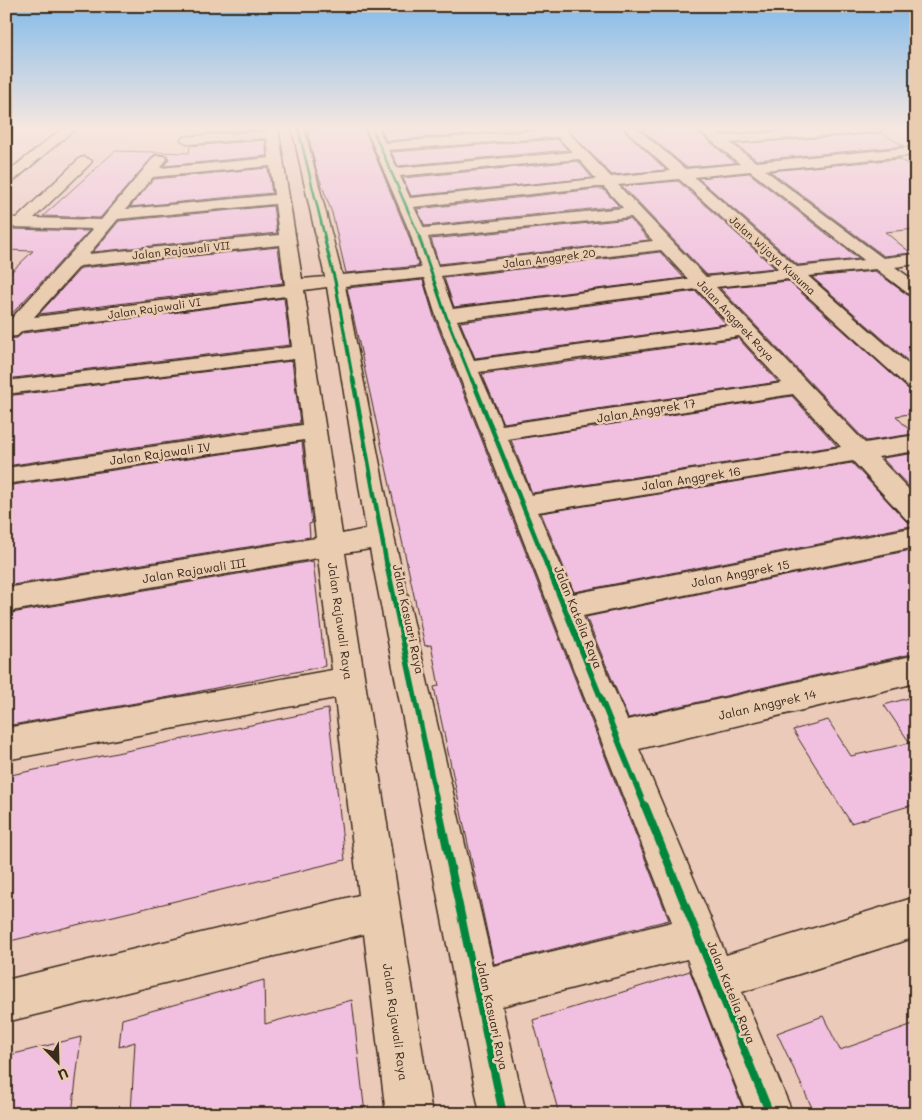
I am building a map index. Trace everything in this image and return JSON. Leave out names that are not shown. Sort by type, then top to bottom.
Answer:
[{"type":"street","points":[[13,222],[63,180]]},
{"type":"street","points":[[10,332],[75,261],[143,180]]},
{"type":"street","name":"Jalan Rajawali Raya","points":[[281,180],[282,200],[409,1114]]},
{"type":"street","name":"Jalan Kasuari Raya","points":[[296,180],[335,281],[381,538],[503,1114]]},
{"type":"street","name":"Jalan Katelia Raya","points":[[395,180],[418,233],[446,316],[770,1114]]},
{"type":"street","points":[[405,203],[627,180]]},
{"type":"street","name":"Jalan Wijaya Kusuma","points":[[689,180],[916,382]]},
{"type":"street","points":[[772,180],[916,291]]},
{"type":"street","name":"Jalan Anggrek Raya","points":[[608,182],[916,513]]},
{"type":"street","points":[[13,222],[109,220],[282,200]]},
{"type":"street","points":[[418,233],[635,212]]},
{"type":"street","name":"Jalan Rajawali VII","points":[[75,261],[288,239]]},
{"type":"street","name":"Jalan Anggrek 20","points":[[335,281],[432,272],[666,244]]},
{"type":"street","points":[[446,316],[702,283],[916,259]]},
{"type":"street","name":"Jalan Rajawali VI","points":[[10,332],[335,281]]},
{"type":"street","points":[[467,367],[745,329]]},
{"type":"street","points":[[6,388],[303,352]]},
{"type":"street","name":"Jalan Anggrek 17","points":[[494,434],[798,387]]},
{"type":"street","name":"Jalan Rajawali IV","points":[[6,476],[314,431]]},
{"type":"street","name":"Jalan Anggrek 16","points":[[523,505],[916,443]]},
{"type":"street","name":"Jalan Anggrek 15","points":[[565,608],[916,537]]},
{"type":"street","name":"Jalan Rajawali III","points":[[6,600],[381,538]]},
{"type":"street","name":"Jalan Anggrek 14","points":[[618,738],[916,669]]},
{"type":"street","points":[[6,744],[350,681]]},
{"type":"street","points":[[6,1001],[381,910]]},
{"type":"street","points":[[716,980],[916,917]]},
{"type":"street","points":[[478,991],[698,936]]},
{"type":"shaded area","points":[[6,180],[96,180],[6,275]]},
{"type":"building","points":[[83,180],[132,180],[100,218],[43,216]]},
{"type":"building","points":[[153,180],[270,180],[272,193],[130,207]]},
{"type":"building","points":[[320,180],[386,180],[419,266],[346,273],[332,213]]},
{"type":"building","points":[[404,180],[569,180],[411,196]]},
{"type":"building","points":[[701,180],[758,180],[859,259],[798,265]]},
{"type":"building","points":[[782,180],[916,180],[916,229],[885,232],[911,253],[884,256]]},
{"type":"building","points":[[678,181],[775,268],[707,275],[622,186]]},
{"type":"building","points":[[603,189],[619,206],[425,226],[417,209]]},
{"type":"building","points":[[273,206],[277,233],[93,252],[119,221]]},
{"type":"building","points":[[630,219],[649,240],[439,264],[431,239]]},
{"type":"building","points":[[12,229],[89,231],[6,320],[6,277],[33,251],[6,250],[6,234]]},
{"type":"building","points":[[278,247],[283,283],[39,314],[81,268]]},
{"type":"building","points":[[660,252],[684,278],[454,307],[444,278]]},
{"type":"building","points":[[875,271],[909,296],[916,298],[916,368],[812,277]]},
{"type":"building","points":[[423,280],[434,317],[669,920],[494,964],[434,687],[439,686],[431,645],[425,646],[347,288]]},
{"type":"building","points":[[788,281],[907,388],[916,390],[916,413],[896,416],[913,434],[866,441],[720,288]]},
{"type":"building","points":[[696,291],[726,324],[475,358],[460,322]]},
{"type":"building","points":[[284,298],[290,345],[6,379],[6,339],[17,338],[23,333]]},
{"type":"building","points":[[738,338],[778,382],[503,423],[482,374]]},
{"type":"building","points":[[292,361],[300,423],[6,466],[6,396]]},
{"type":"building","points":[[792,396],[837,446],[532,493],[511,440]]},
{"type":"building","points":[[302,442],[312,523],[309,524],[310,537],[6,586],[6,486]]},
{"type":"building","points":[[916,453],[916,494],[882,458]]},
{"type":"building","points":[[852,463],[906,521],[916,525],[574,592],[541,513]]},
{"type":"building","points":[[916,549],[916,653],[628,718],[586,617]]},
{"type":"building","points":[[313,561],[325,666],[181,695],[6,726],[6,614]]},
{"type":"building","points":[[916,696],[916,804],[851,823],[793,730],[828,720],[851,756],[910,743],[884,705]]},
{"type":"building","points":[[328,709],[345,860],[6,942],[6,776]]},
{"type":"building","points":[[690,971],[745,1114],[559,1114],[533,1020]]},
{"type":"building","points":[[264,980],[265,1024],[352,1000],[365,1114],[131,1114],[135,1042],[119,1047],[122,1019]]},
{"type":"building","points":[[823,1016],[840,1050],[916,1023],[916,1108],[900,1114],[815,1114],[777,1033]]},
{"type":"building","points":[[81,1037],[72,1114],[6,1114],[6,1056]]},
{"type":"cycle path","points":[[311,180],[335,281],[381,537],[503,1114]]},
{"type":"cycle path","points":[[395,180],[418,233],[446,316],[770,1114]]}]
